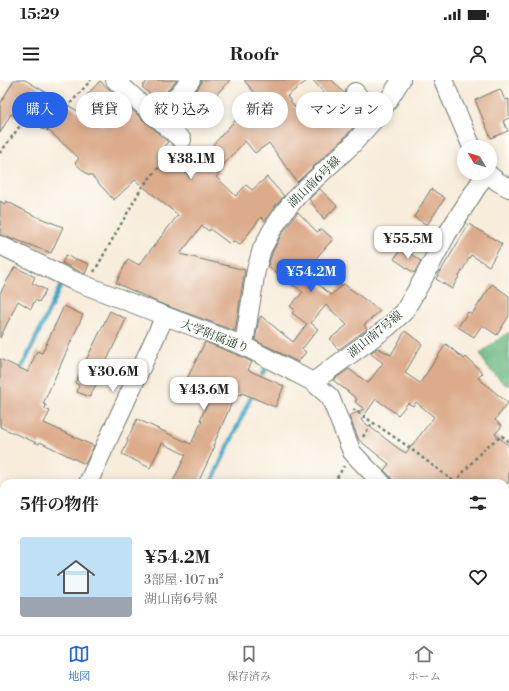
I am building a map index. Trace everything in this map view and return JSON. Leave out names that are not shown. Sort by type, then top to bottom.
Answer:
[{"type":"street","points":[[114,80],[140,103]]},
{"type":"street","points":[[180,92],[191,80]]},
{"type":"street","name":"湖山南6号線","points":[[393,92],[400,80]]},
{"type":"street","points":[[443,80],[469,140]]},
{"type":"street","points":[[168,128],[182,140]]},
{"type":"street","name":"湖山南6号線","points":[[242,344],[245,338],[256,270],[262,249],[272,230],[284,212],[299,194],[352,145],[367,128]]},
{"type":"street","name":"湖山南7号線","points":[[312,382],[388,326],[404,312],[447,234],[482,180]]},
{"type":"street","points":[[496,180],[509,188]]},
{"type":"street","name":"大学附属通り","points":[[0,245],[86,286],[242,344],[312,382],[330,397],[352,452],[378,479]]},
{"type":"street","points":[[90,479],[165,316]]},
{"type":"path","points":[[0,153],[28,115],[46,131],[91,80]]},
{"type":"path","points":[[86,286],[142,187],[182,140]]},
{"type":"path","points":[[330,397],[342,402],[373,422],[452,479]]},
{"type":"path","points":[[458,479],[487,446],[502,436],[509,442]]},
{"type":"green space","points":[[509,332],[509,386],[503,383],[487,367],[480,353]]},
{"type":"building","points":[[14,80],[25,80],[45,92],[12,92],[12,115],[0,133],[0,104]]},
{"type":"building","points":[[148,80],[177,80],[166,92],[148,92],[142,87]]},
{"type":"building","points":[[201,80],[230,80],[219,92],[194,92],[201,83]]},
{"type":"building","points":[[244,80],[308,80],[288,95],[288,92],[254,92]]},
{"type":"building","points":[[313,80],[332,80],[343,92],[323,92]]},
{"type":"building","points":[[100,81],[112,92],[90,92]]},
{"type":"building","points":[[500,89],[505,100],[509,99],[509,118],[503,121],[508,131],[491,138],[475,100]]},
{"type":"building","points":[[288,97],[296,109],[296,128],[353,128],[297,182],[269,143],[255,153],[245,141],[218,171],[220,173],[216,177],[236,196],[246,185],[252,190],[267,177],[284,196],[265,221],[261,217],[240,245],[233,241],[230,244],[210,229],[209,231],[202,226],[180,254],[245,270],[235,331],[157,302],[116,283],[128,259],[139,265],[178,215],[135,180],[114,200],[90,174],[89,176],[75,163],[79,158],[46,128],[68,128],[68,105],[76,110],[76,128],[132,128],[132,110],[140,117],[140,128],[152,128],[168,142],[159,151],[191,177],[206,159],[203,156],[232,124],[232,128],[288,128]]},
{"type":"building","points":[[320,189],[337,206],[324,219],[309,199]]},
{"type":"building","points":[[431,189],[445,198],[427,225],[414,217]]},
{"type":"building","points":[[0,201],[5,204],[6,201],[35,216],[63,227],[51,253],[0,235]]},
{"type":"building","points":[[298,212],[317,232],[322,229],[333,239],[304,272],[331,295],[344,284],[380,311],[364,325],[367,329],[338,350],[330,339],[347,325],[326,305],[311,323],[318,329],[302,349],[306,352],[298,362],[255,340],[259,319],[261,316],[293,342],[307,324],[292,313],[295,310],[290,306],[303,292],[268,266],[272,253],[281,235]]},
{"type":"building","points":[[469,224],[502,244],[489,266],[471,255],[452,289],[436,279]]},
{"type":"building","points":[[402,248],[421,261],[414,273],[394,259]]},
{"type":"building","points":[[66,255],[75,260],[76,259],[89,264],[85,274],[62,263]]},
{"type":"building","points":[[15,267],[35,277],[32,283],[46,290],[39,302],[35,300],[31,309],[18,301],[0,338],[0,293]]},
{"type":"building","points":[[492,284],[509,296],[509,316],[497,335],[482,325],[474,337],[458,327],[468,312],[472,314]]},
{"type":"building","points":[[64,306],[83,315],[43,404],[46,405],[45,409],[50,411],[44,423],[94,446],[85,464],[40,442],[39,444],[0,427],[0,359],[28,372],[37,351],[42,353]]},
{"type":"building","points":[[110,311],[126,319],[90,397],[77,392],[79,385],[75,383]]},
{"type":"building","points":[[405,331],[422,344],[405,373],[420,383],[446,344],[464,359],[466,357],[483,373],[478,378],[508,403],[495,420],[502,426],[495,434],[509,446],[509,479],[392,479],[384,470],[389,464],[359,440],[349,416],[364,409],[355,402],[357,399],[333,380],[349,369],[368,383],[383,363],[370,353],[378,348],[391,355]],"holes":[[[376,399],[398,415],[408,403],[413,406],[416,402],[434,417],[406,453],[361,420]]]},
{"type":"building","points":[[205,342],[252,362],[248,370],[284,386],[275,407],[242,393],[241,395],[236,393],[200,479],[174,479],[186,455],[162,443],[150,468],[122,454],[137,419],[191,444],[202,421],[200,420],[211,395],[184,385]]},
{"type":"waterway","points":[[19,374],[61,285]]},
{"type":"waterway","points":[[259,381],[267,365],[264,364]]},
{"type":"waterway","points":[[213,479],[254,391]]}]
